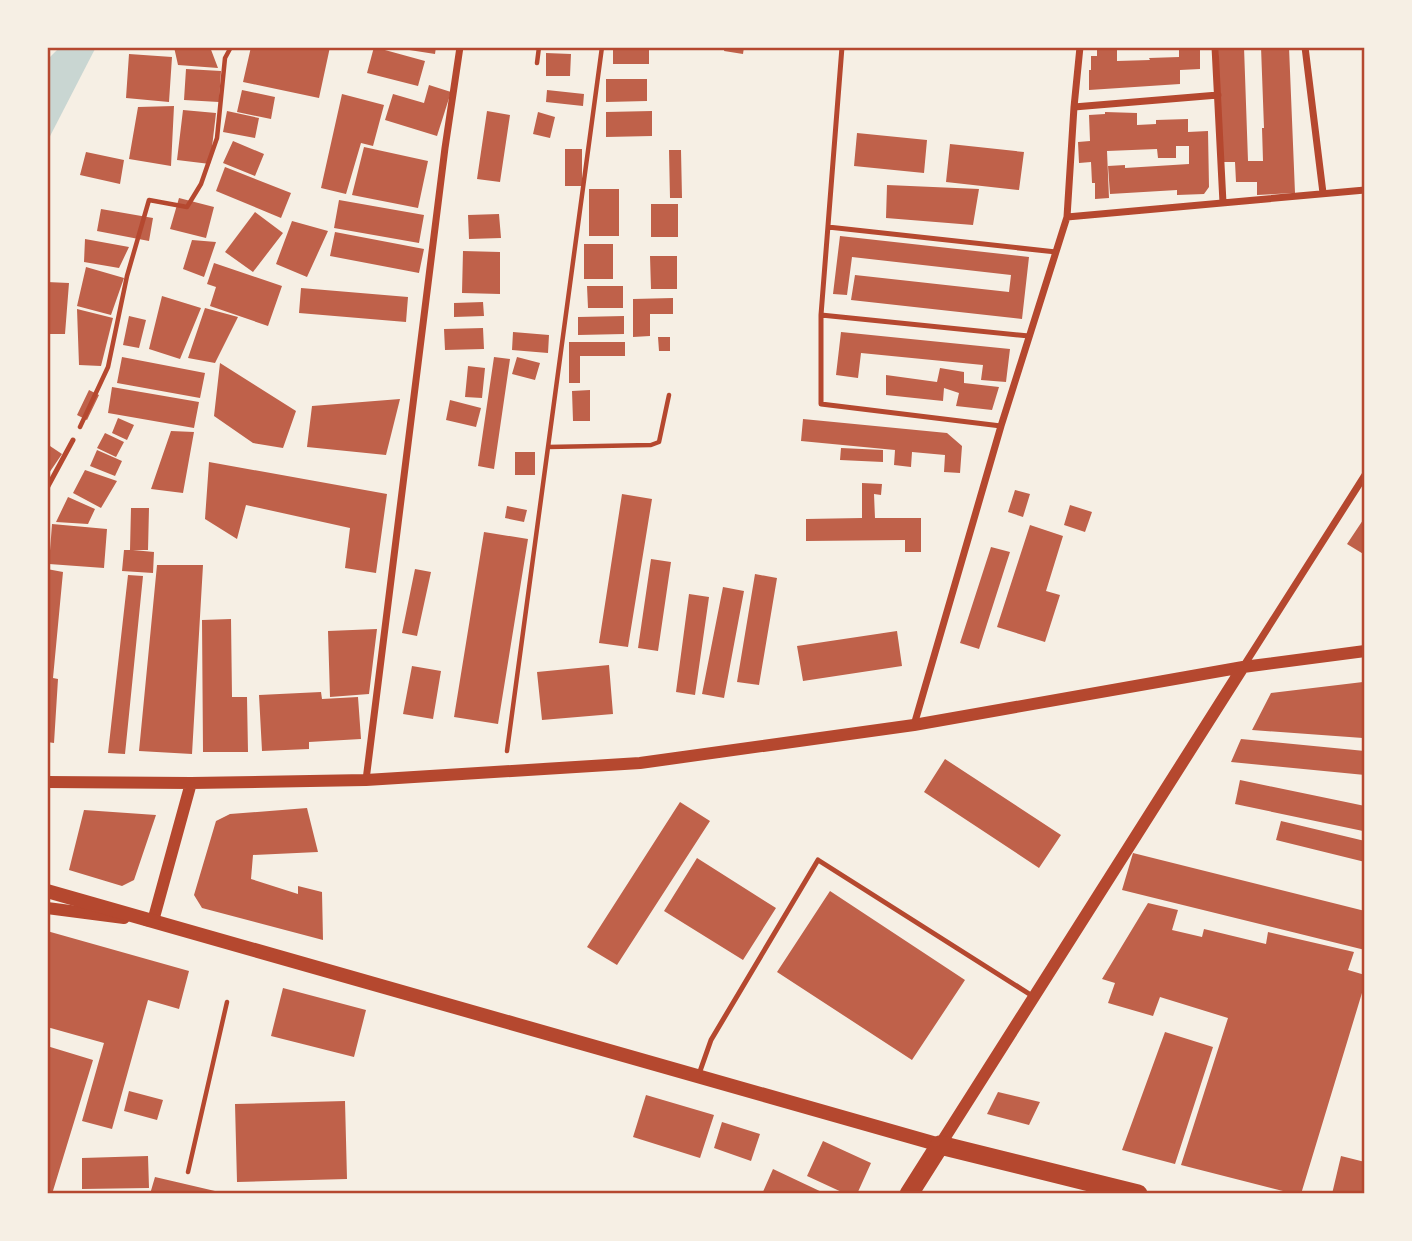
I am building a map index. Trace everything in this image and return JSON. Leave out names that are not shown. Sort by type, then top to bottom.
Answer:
[{"type":"highway","points":[[909,1194],[940,1145],[1138,1194]]},
{"type":"main road","points":[[47,891],[940,1145]]},
{"type":"street","points":[[366,780],[460,47]]},
{"type":"street","points":[[914,725],[1001,426],[1067,217],[1080,47]]},
{"type":"street","points":[[1215,47],[1223,202]]},
{"type":"street","points":[[1306,47],[1323,193]]},
{"type":"street","points":[[1074,107],[1218,95]]},
{"type":"street","points":[[1067,217],[1365,190]]},
{"type":"street","points":[[940,1145],[1365,475]]},
{"type":"street","points":[[47,782],[366,780],[640,763],[914,725],[1243,667],[1365,651]]},
{"type":"street","points":[[47,908],[153,921],[191,783]]},
{"type":"lane","points":[[842,47],[821,314],[821,404],[1001,426]]},
{"type":"lane","points":[[828,227],[1056,253]]},
{"type":"lane","points":[[821,314],[1029,336]]},
{"type":"lane","points":[[47,488],[73,440]]},
{"type":"lane","points":[[699,1076],[711,1040],[818,860],[1034,997]]},
{"type":"path","points":[[73,440],[108,367],[127,276],[149,200],[187,207],[201,184],[217,138],[225,58],[231,47]]},
{"type":"path","points":[[537,63],[539,47]]},
{"type":"path","points":[[505,771],[602,47]]},
{"type":"path","points":[[548,447],[651,445],[659,442],[668,395]]},
{"type":"path","points":[[188,1172],[228,1002]]},
{"type":"shaded area","points":[[60,47],[96,47],[47,142],[47,60]]},
{"type":"building","points":[[174,47],[210,47],[218,68],[178,65]]},
{"type":"building","points":[[251,47],[330,47],[319,98],[243,82]]},
{"type":"building","points":[[374,47],[425,61],[418,86],[367,73]]},
{"type":"building","points":[[403,47],[436,47],[435,54]]},
{"type":"building","points":[[613,47],[649,47],[649,64],[613,64]]},
{"type":"building","points":[[725,47],[744,47],[743,54],[724,51]]},
{"type":"building","points":[[1097,47],[1117,47],[1117,61],[1179,57],[1179,47],[1200,47],[1200,69],[1180,70],[1180,84],[1089,90],[1091,56],[1097,56]]},
{"type":"building","points":[[1218,47],[1244,47],[1248,161],[1263,161],[1261,47],[1289,47],[1295,193],[1257,195],[1257,182],[1236,182],[1235,162],[1222,162]]},
{"type":"building","points":[[546,53],[571,54],[570,76],[546,76]]},
{"type":"building","points":[[129,54],[172,57],[169,102],[126,98]]},
{"type":"building","points":[[186,69],[221,71],[219,102],[184,100]]},
{"type":"building","points":[[606,79],[647,79],[647,101],[606,102]]},
{"type":"building","points":[[429,85],[451,92],[437,136],[385,120],[393,94],[424,103]]},
{"type":"building","points":[[242,90],[275,97],[271,119],[237,112]]},
{"type":"building","points":[[547,90],[584,94],[583,106],[546,102]]},
{"type":"building","points":[[342,94],[384,105],[373,146],[361,143],[346,194],[321,188]]},
{"type":"building","points":[[174,106],[171,166],[129,159],[138,107]]},
{"type":"building","points":[[183,110],[216,113],[210,164],[177,160]]},
{"type":"building","points":[[227,111],[259,118],[255,138],[223,132]]},
{"type":"building","points":[[487,111],[510,115],[500,182],[477,179]]},
{"type":"building","points":[[652,111],[652,136],[606,137],[606,112]]},
{"type":"building","points":[[538,112],[555,117],[550,138],[533,134]]},
{"type":"building","points":[[1105,112],[1137,113],[1137,125],[1156,124],[1156,120],[1188,119],[1188,132],[1208,131],[1209,187],[1204,194],[1177,195],[1177,190],[1110,194],[1108,166],[1125,165],[1125,168],[1189,164],[1189,146],[1176,146],[1176,158],[1158,158],[1157,149],[1107,151],[1109,198],[1095,199],[1091,162],[1079,163],[1078,142],[1090,141],[1089,115]]},
{"type":"building","points":[[857,133],[927,140],[924,173],[854,166]]},
{"type":"building","points":[[233,141],[264,154],[255,176],[223,163]]},
{"type":"building","points":[[950,144],[1024,152],[1019,190],[946,182]]},
{"type":"building","points":[[364,147],[428,161],[418,208],[352,195]]},
{"type":"building","points":[[565,149],[582,149],[582,186],[565,186]]},
{"type":"building","points":[[669,150],[681,150],[682,198],[670,198]]},
{"type":"building","points":[[86,152],[124,160],[120,184],[80,175]]},
{"type":"building","points":[[225,167],[291,193],[281,218],[216,191]]},
{"type":"building","points":[[887,185],[979,189],[973,225],[886,218]]},
{"type":"building","points":[[589,189],[619,189],[619,236],[589,236]]},
{"type":"building","points":[[179,198],[214,207],[206,238],[170,229]]},
{"type":"building","points":[[339,200],[424,215],[419,243],[334,228]]},
{"type":"building","points":[[651,204],[678,204],[678,237],[651,237]]},
{"type":"building","points":[[101,209],[153,218],[149,241],[97,231]]},
{"type":"building","points":[[255,212],[283,233],[253,272],[225,252]]},
{"type":"building","points":[[499,214],[501,238],[469,239],[468,215]]},
{"type":"building","points":[[292,221],[328,231],[307,277],[276,264]]},
{"type":"building","points":[[335,232],[424,249],[419,273],[330,256]]},
{"type":"building","points":[[840,236],[1029,257],[1022,319],[851,300],[855,275],[1009,292],[1011,275],[852,257],[847,295],[833,294]]},
{"type":"building","points":[[85,239],[129,247],[119,268],[84,262]]},
{"type":"building","points":[[192,240],[216,242],[204,277],[183,269]]},
{"type":"building","points":[[584,244],[613,244],[613,279],[584,279]]},
{"type":"building","points":[[463,251],[500,252],[500,294],[462,293]]},
{"type":"building","points":[[650,256],[677,256],[677,289],[651,289]]},
{"type":"building","points":[[214,263],[282,286],[268,326],[210,306],[216,287],[207,284]]},
{"type":"building","points":[[86,267],[124,278],[111,315],[77,306]]},
{"type":"building","points":[[47,282],[69,283],[65,334],[47,334]]},
{"type":"building","points":[[587,286],[623,286],[623,308],[588,308]]},
{"type":"building","points":[[301,288],[408,297],[406,322],[299,313]]},
{"type":"building","points":[[162,296],[201,308],[180,359],[149,349]]},
{"type":"building","points":[[673,298],[673,314],[650,314],[650,336],[633,337],[633,299]]},
{"type":"building","points":[[483,302],[484,316],[454,317],[454,303]]},
{"type":"building","points":[[205,308],[238,317],[215,363],[188,358]]},
{"type":"building","points":[[77,309],[113,318],[101,366],[79,365]]},
{"type":"building","points":[[129,316],[146,320],[139,348],[123,345]]},
{"type":"building","points":[[624,316],[624,334],[578,335],[578,317]]},
{"type":"building","points":[[483,328],[484,349],[445,350],[444,329]]},
{"type":"building","points":[[513,332],[549,335],[548,353],[512,350]]},
{"type":"building","points":[[841,332],[1010,349],[1006,382],[981,380],[983,365],[861,353],[858,378],[836,375]]},
{"type":"building","points":[[658,337],[670,337],[670,351],[659,351]]},
{"type":"building","points":[[569,342],[625,342],[625,356],[580,356],[580,383],[569,383]]},
{"type":"building","points":[[122,357],[205,373],[200,398],[117,383]]},
{"type":"building","points":[[494,357],[510,359],[494,469],[478,466]]},
{"type":"building","points":[[517,357],[540,363],[535,380],[512,374]]},
{"type":"building","points":[[220,363],[296,411],[283,448],[253,443],[214,416]]},
{"type":"building","points":[[468,366],[485,368],[482,398],[465,397]]},
{"type":"building","points":[[940,368],[964,372],[964,383],[999,387],[992,410],[956,406],[959,393],[944,388],[943,401],[886,395],[886,375],[937,382]]},
{"type":"building","points":[[112,387],[199,402],[194,428],[108,413]]},
{"type":"building","points":[[89,390],[99,395],[87,420],[77,415]]},
{"type":"building","points":[[590,390],[590,421],[573,421],[572,391]]},
{"type":"building","points":[[400,399],[386,455],[307,447],[312,406]]},
{"type":"building","points":[[450,400],[481,408],[476,427],[446,420]]},
{"type":"building","points":[[118,418],[134,425],[127,440],[112,433]]},
{"type":"building","points":[[803,419],[947,433],[962,446],[960,473],[944,472],[945,455],[912,452],[911,467],[894,465],[895,450],[801,441]]},
{"type":"building","points":[[171,431],[194,432],[183,493],[151,489]]},
{"type":"building","points":[[105,433],[124,442],[116,457],[97,448]]},
{"type":"building","points":[[47,444],[62,454],[47,476]]},
{"type":"building","points":[[841,448],[883,450],[883,462],[840,460]]},
{"type":"building","points":[[97,450],[122,461],[115,476],[90,466]]},
{"type":"building","points":[[515,452],[535,452],[535,475],[515,475]]},
{"type":"building","points":[[209,462],[387,494],[376,573],[345,568],[350,528],[246,505],[237,539],[205,519]]},
{"type":"building","points":[[85,470],[117,481],[101,508],[73,493]]},
{"type":"building","points":[[862,483],[882,484],[881,495],[874,494],[875,518],[921,518],[921,552],[905,552],[905,540],[806,541],[806,519],[862,518]]},
{"type":"building","points":[[1015,490],[1030,494],[1023,517],[1008,512]]},
{"type":"building","points":[[622,494],[652,499],[628,647],[599,643]]},
{"type":"building","points":[[68,497],[95,509],[88,524],[56,522]]},
{"type":"building","points":[[1070,505],[1092,512],[1085,532],[1064,525]]},
{"type":"building","points":[[507,506],[527,510],[524,522],[505,518]]},
{"type":"building","points":[[131,508],[149,508],[148,550],[133,550],[154,552],[153,573],[122,571],[124,550],[130,550]]},
{"type":"building","points":[[1365,517],[1365,555],[1347,544]]},
{"type":"building","points":[[52,524],[107,529],[104,568],[49,564]]},
{"type":"building","points":[[1030,525],[1063,536],[1046,591],[1060,595],[1045,642],[997,627]]},
{"type":"building","points":[[484,532],[528,539],[498,724],[454,717]]},
{"type":"building","points":[[991,547],[1010,552],[979,649],[960,643]]},
{"type":"building","points":[[651,559],[671,562],[658,651],[638,648]]},
{"type":"building","points":[[157,565],[203,565],[192,754],[139,751]]},
{"type":"building","points":[[47,569],[63,572],[53,678],[58,679],[54,743],[47,742]]},
{"type":"building","points":[[415,569],[431,572],[417,636],[402,633]]},
{"type":"building","points":[[755,574],[777,578],[759,685],[737,682]]},
{"type":"building","points":[[128,575],[143,576],[125,754],[108,753]]},
{"type":"building","points":[[723,587],[744,591],[724,698],[702,694]]},
{"type":"building","points":[[689,594],[709,597],[695,695],[676,692]]},
{"type":"building","points":[[231,619],[232,697],[247,697],[248,752],[203,752],[202,620]]},
{"type":"building","points":[[377,629],[369,694],[330,697],[328,631]]},
{"type":"building","points":[[897,631],[902,666],[803,681],[797,646]]},
{"type":"building","points":[[609,665],[613,714],[542,720],[537,672]]},
{"type":"building","points":[[412,666],[441,671],[433,719],[403,714]]},
{"type":"building","points":[[1363,682],[1363,738],[1252,730],[1271,693]]},
{"type":"building","points":[[321,692],[322,699],[358,697],[361,739],[309,742],[309,749],[262,751],[259,695]]},
{"type":"building","points":[[1241,739],[1365,751],[1365,775],[1231,762]]},
{"type":"building","points":[[945,759],[1061,835],[1039,868],[924,792]]},
{"type":"building","points":[[1240,780],[1365,806],[1363,831],[1235,804]]},
{"type":"building","points":[[680,802],[710,821],[617,965],[587,947]]},
{"type":"building","points":[[307,808],[318,852],[253,855],[251,879],[298,894],[298,886],[322,892],[323,940],[202,908],[194,895],[216,821],[230,814]]},
{"type":"building","points":[[84,810],[156,815],[134,880],[122,886],[69,870]]},
{"type":"building","points":[[1281,821],[1365,841],[1365,862],[1276,840]]},
{"type":"building","points":[[1133,853],[1365,911],[1365,950],[1122,890]]},
{"type":"building","points":[[697,858],[776,908],[743,960],[664,911]]},
{"type":"building","points":[[830,891],[965,980],[912,1060],[777,972]]},
{"type":"building","points":[[1148,903],[1178,910],[1172,930],[1202,937],[1204,929],[1266,944],[1268,932],[1354,952],[1348,970],[1365,975],[1365,983],[1301,1194],[1181,1165],[1228,1018],[1160,997],[1153,1016],[1108,1003],[1115,983],[1102,979]]},
{"type":"building","points":[[47,931],[189,971],[179,1009],[148,1000],[112,1129],[82,1121],[104,1043],[47,1027]]},
{"type":"building","points":[[283,988],[366,1010],[354,1057],[271,1036]]},
{"type":"building","points":[[1165,1032],[1213,1047],[1175,1164],[1122,1150]]},
{"type":"building","points":[[47,1046],[93,1060],[52,1194],[47,1194]]},
{"type":"building","points":[[129,1091],[163,1100],[157,1120],[124,1111]]},
{"type":"building","points":[[998,1092],[1040,1102],[1029,1125],[987,1114]]},
{"type":"building","points":[[646,1095],[714,1115],[700,1158],[633,1137]]},
{"type":"building","points":[[345,1101],[347,1179],[237,1182],[235,1104]]},
{"type":"building","points":[[722,1122],[760,1134],[751,1161],[714,1148]]},
{"type":"building","points":[[823,1141],[871,1163],[857,1194],[846,1194],[807,1176]]},
{"type":"building","points":[[148,1156],[149,1188],[82,1189],[82,1158]]},
{"type":"building","points":[[1341,1156],[1365,1162],[1365,1194],[1332,1194]]},
{"type":"building","points":[[773,1169],[826,1194],[762,1194]]},
{"type":"building","points":[[155,1177],[215,1191],[214,1194],[150,1194]]}]
